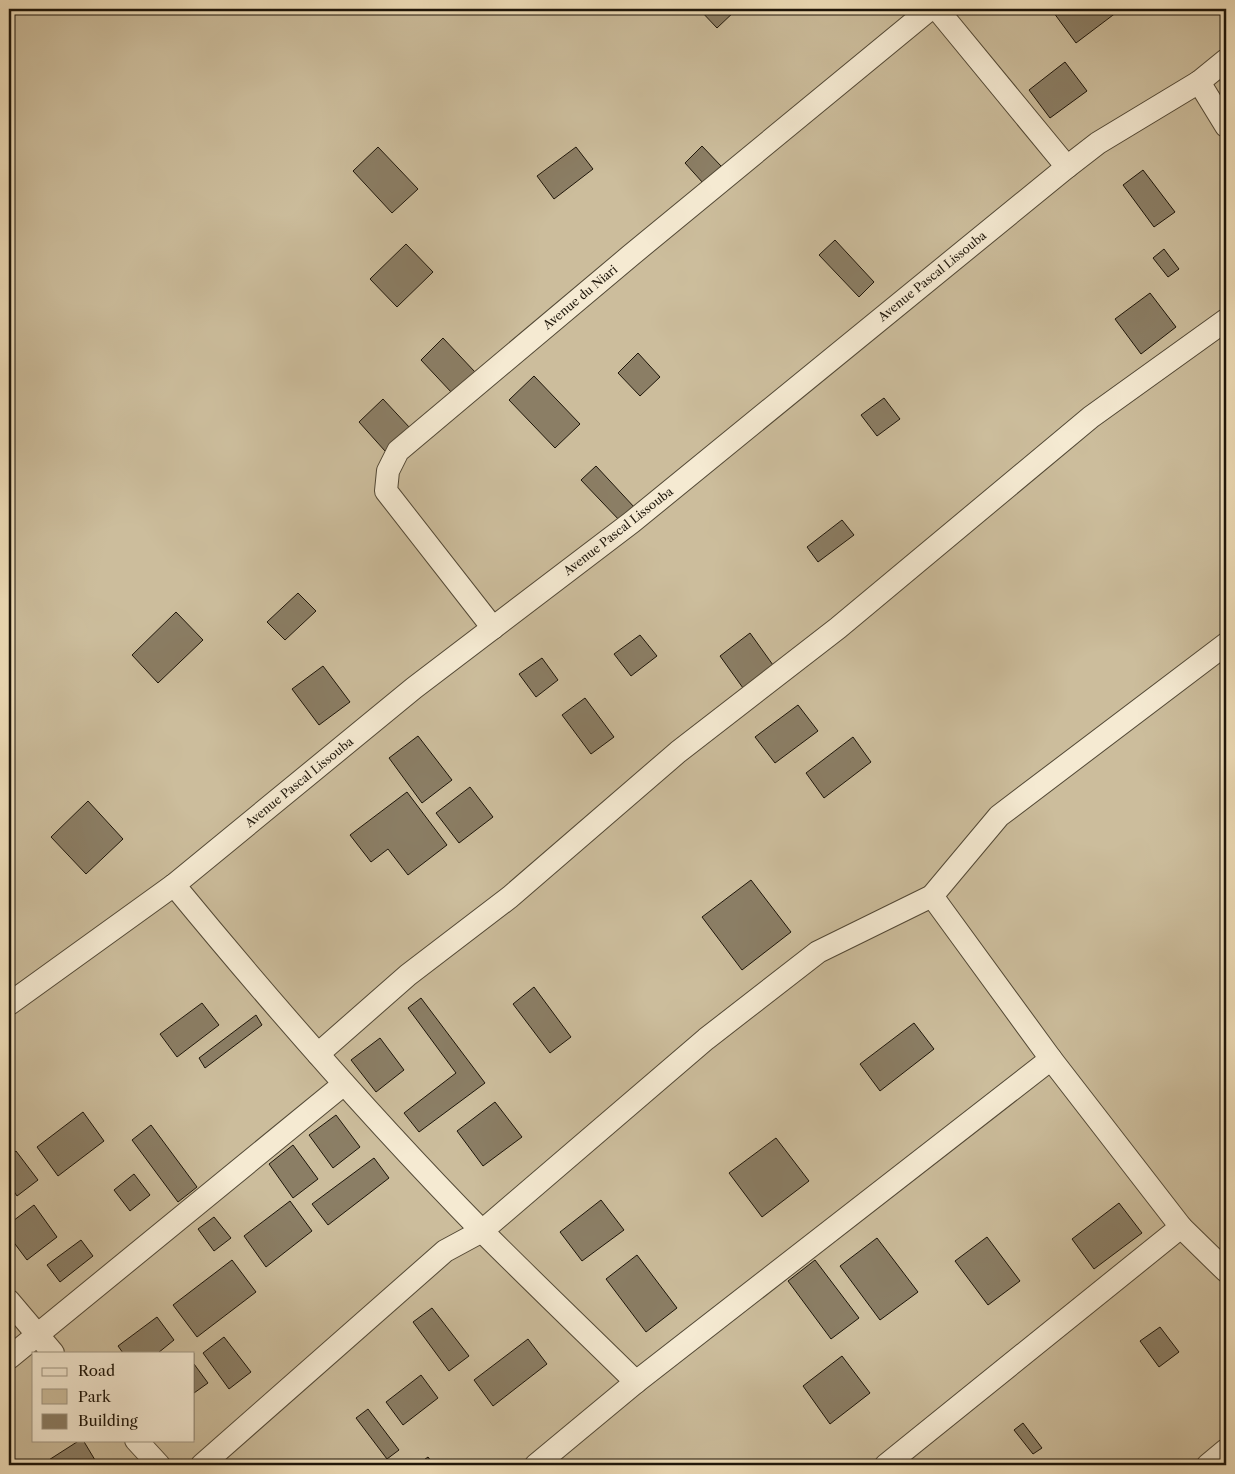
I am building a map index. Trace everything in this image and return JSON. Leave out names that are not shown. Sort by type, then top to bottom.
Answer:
[{"type":"street","name":"Avenue du Niari","points":[[493,628],[386,491],[388,471],[398,451],[630,256],[930,9]]},
{"type":"street","points":[[937,9],[1067,166]]},
{"type":"street","name":"Avenue Pascal Lissouba","points":[[9,1004],[174,885],[414,688],[632,522],[1067,166],[1098,143],[1199,82],[1226,60]]},
{"type":"street","points":[[1199,82],[1226,126]]},
{"type":"street","points":[[318,1054],[408,975],[510,897],[678,752],[838,628],[1091,417],[1226,320]]},
{"type":"street","points":[[202,1465],[445,1251],[482,1231],[706,1038],[818,952],[932,896],[999,816],[1226,644]]},
{"type":"street","points":[[174,885],[256,985],[344,1084],[482,1231],[636,1382]]},
{"type":"street","points":[[932,896],[1050,1059],[1181,1227],[1226,1271]]},
{"type":"street","points":[[536,1465],[636,1382],[1050,1059]]},
{"type":"street","points":[[9,1358],[344,1084]]},
{"type":"street","points":[[886,1465],[1181,1227]]},
{"type":"street","points":[[9,1301],[52,1352]]},
{"type":"street","points":[[138,1442],[159,1465]]},
{"type":"street","points":[[1208,1465],[1226,1450]]},
{"type":"green space","points":[[9,9],[1226,9],[1226,1465],[9,1465]]},
{"type":"building","points":[[699,9],[737,9],[717,28]]},
{"type":"building","points":[[1051,9],[1121,9],[1076,43]]},
{"type":"building","points":[[1065,62],[1087,91],[1050,118],[1029,90]]},
{"type":"building","points":[[702,146],[721,166],[703,183],[685,163]]},
{"type":"building","points":[[378,147],[418,189],[392,213],[353,171]]},
{"type":"building","points":[[576,147],[593,169],[554,199],[537,176]]},
{"type":"building","points":[[1143,170],[1175,212],[1154,227],[1123,185]]},
{"type":"building","points":[[835,240],[874,282],[859,297],[819,255]]},
{"type":"building","points":[[406,244],[433,272],[397,307],[370,279]]},
{"type":"building","points":[[1164,249],[1179,269],[1168,277],[1153,258]]},
{"type":"building","points":[[1150,293],[1176,327],[1141,354],[1115,319]]},
{"type":"building","points":[[443,338],[475,372],[452,393],[421,360]]},
{"type":"building","points":[[638,353],[660,377],[640,396],[618,373]]},
{"type":"building","points":[[534,376],[580,424],[555,448],[509,400]]},
{"type":"building","points":[[884,398],[900,419],[877,436],[861,415]]},
{"type":"building","points":[[383,399],[410,428],[385,451],[359,422]]},
{"type":"building","points":[[596,466],[635,508],[621,522],[581,480]]},
{"type":"building","points":[[842,520],[854,535],[818,562],[807,547]]},
{"type":"building","points":[[298,593],[316,611],[285,640],[267,622]]},
{"type":"building","points":[[176,612],[203,640],[158,683],[132,655]]},
{"type":"building","points":[[750,633],[773,665],[743,688],[720,656]]},
{"type":"building","points":[[640,635],[657,656],[631,676],[614,654]]},
{"type":"building","points":[[542,658],[558,680],[536,697],[519,674]]},
{"type":"building","points":[[323,666],[350,702],[319,725],[292,689]]},
{"type":"building","points":[[585,698],[614,737],[591,754],[562,715]]},
{"type":"building","points":[[798,705],[818,731],[775,763],[755,737]]},
{"type":"building","points":[[418,736],[452,780],[422,803],[389,758]]},
{"type":"building","points":[[853,737],[871,762],[824,798],[806,773]]},
{"type":"building","points":[[470,787],[493,817],[459,843],[436,813]]},
{"type":"building","points":[[407,792],[447,845],[408,875],[388,849],[371,862],[350,835]]},
{"type":"building","points":[[88,801],[123,839],[86,874],[51,837]]},
{"type":"building","points":[[751,880],[791,932],[742,970],[702,917]]},
{"type":"building","points":[[534,987],[571,1037],[550,1053],[513,1004]]},
{"type":"building","points":[[421,998],[485,1083],[419,1132],[404,1113],[456,1073],[408,1008]]},
{"type":"building","points":[[202,1003],[219,1025],[177,1057],[160,1034]]},
{"type":"building","points":[[256,1015],[262,1025],[205,1068],[199,1058]]},
{"type":"building","points":[[914,1023],[934,1049],[880,1091],[860,1064]]},
{"type":"building","points":[[380,1038],[404,1070],[376,1092],[351,1060]]},
{"type":"building","points":[[495,1102],[522,1137],[483,1166],[457,1131]]},
{"type":"building","points":[[83,1112],[104,1141],[58,1176],[37,1147]]},
{"type":"building","points":[[336,1115],[360,1147],[333,1168],[309,1135]]},
{"type":"building","points":[[151,1125],[197,1187],[178,1202],[132,1140]]},
{"type":"building","points":[[776,1138],[809,1181],[762,1217],[729,1173]]},
{"type":"building","points":[[293,1145],[318,1179],[293,1198],[269,1164]]},
{"type":"building","points":[[16,1151],[38,1180],[17,1196],[9,1184],[9,1157]]},
{"type":"building","points":[[374,1158],[389,1178],[328,1225],[312,1204]]},
{"type":"building","points":[[134,1174],[150,1195],[130,1211],[114,1190]]},
{"type":"building","points":[[601,1200],[624,1230],[582,1261],[560,1232]]},
{"type":"building","points":[[290,1201],[312,1231],[266,1267],[244,1236]]},
{"type":"building","points":[[1119,1203],[1142,1233],[1094,1269],[1072,1239]]},
{"type":"building","points":[[34,1205],[57,1237],[27,1260],[9,1236],[9,1224]]},
{"type":"building","points":[[214,1217],[231,1238],[214,1251],[198,1229]]},
{"type":"building","points":[[987,1237],[1020,1281],[988,1305],[955,1261]]},
{"type":"building","points":[[877,1238],[918,1292],[880,1320],[840,1266]]},
{"type":"building","points":[[81,1240],[93,1256],[60,1282],[47,1265]]},
{"type":"building","points":[[637,1255],[677,1308],[646,1332],[606,1279]]},
{"type":"building","points":[[232,1260],[256,1292],[197,1337],[173,1305]]},
{"type":"building","points":[[815,1260],[859,1318],[831,1339],[788,1281]]},
{"type":"building","points":[[432,1308],[469,1356],[449,1371],[413,1322]]},
{"type":"building","points":[[157,1317],[174,1340],[159,1352],[122,1352],[118,1346]]},
{"type":"building","points":[[1160,1327],[1179,1352],[1159,1367],[1140,1341]]},
{"type":"building","points":[[224,1337],[251,1372],[229,1389],[203,1353]]},
{"type":"building","points":[[528,1339],[547,1364],[493,1406],[474,1380]]},
{"type":"building","points":[[842,1356],[870,1393],[830,1424],[803,1386]]},
{"type":"building","points":[[195,1365],[208,1383],[195,1392]]},
{"type":"building","points":[[421,1375],[438,1398],[403,1425],[386,1402]]},
{"type":"building","points":[[368,1409],[399,1450],[387,1459],[356,1418]]},
{"type":"building","points":[[1023,1423],[1042,1448],[1033,1454],[1014,1430]]},
{"type":"building","points":[[77,1442],[84,1442],[98,1465],[41,1465]]},
{"type":"building","points":[[428,1457],[434,1465],[417,1465]]}]
